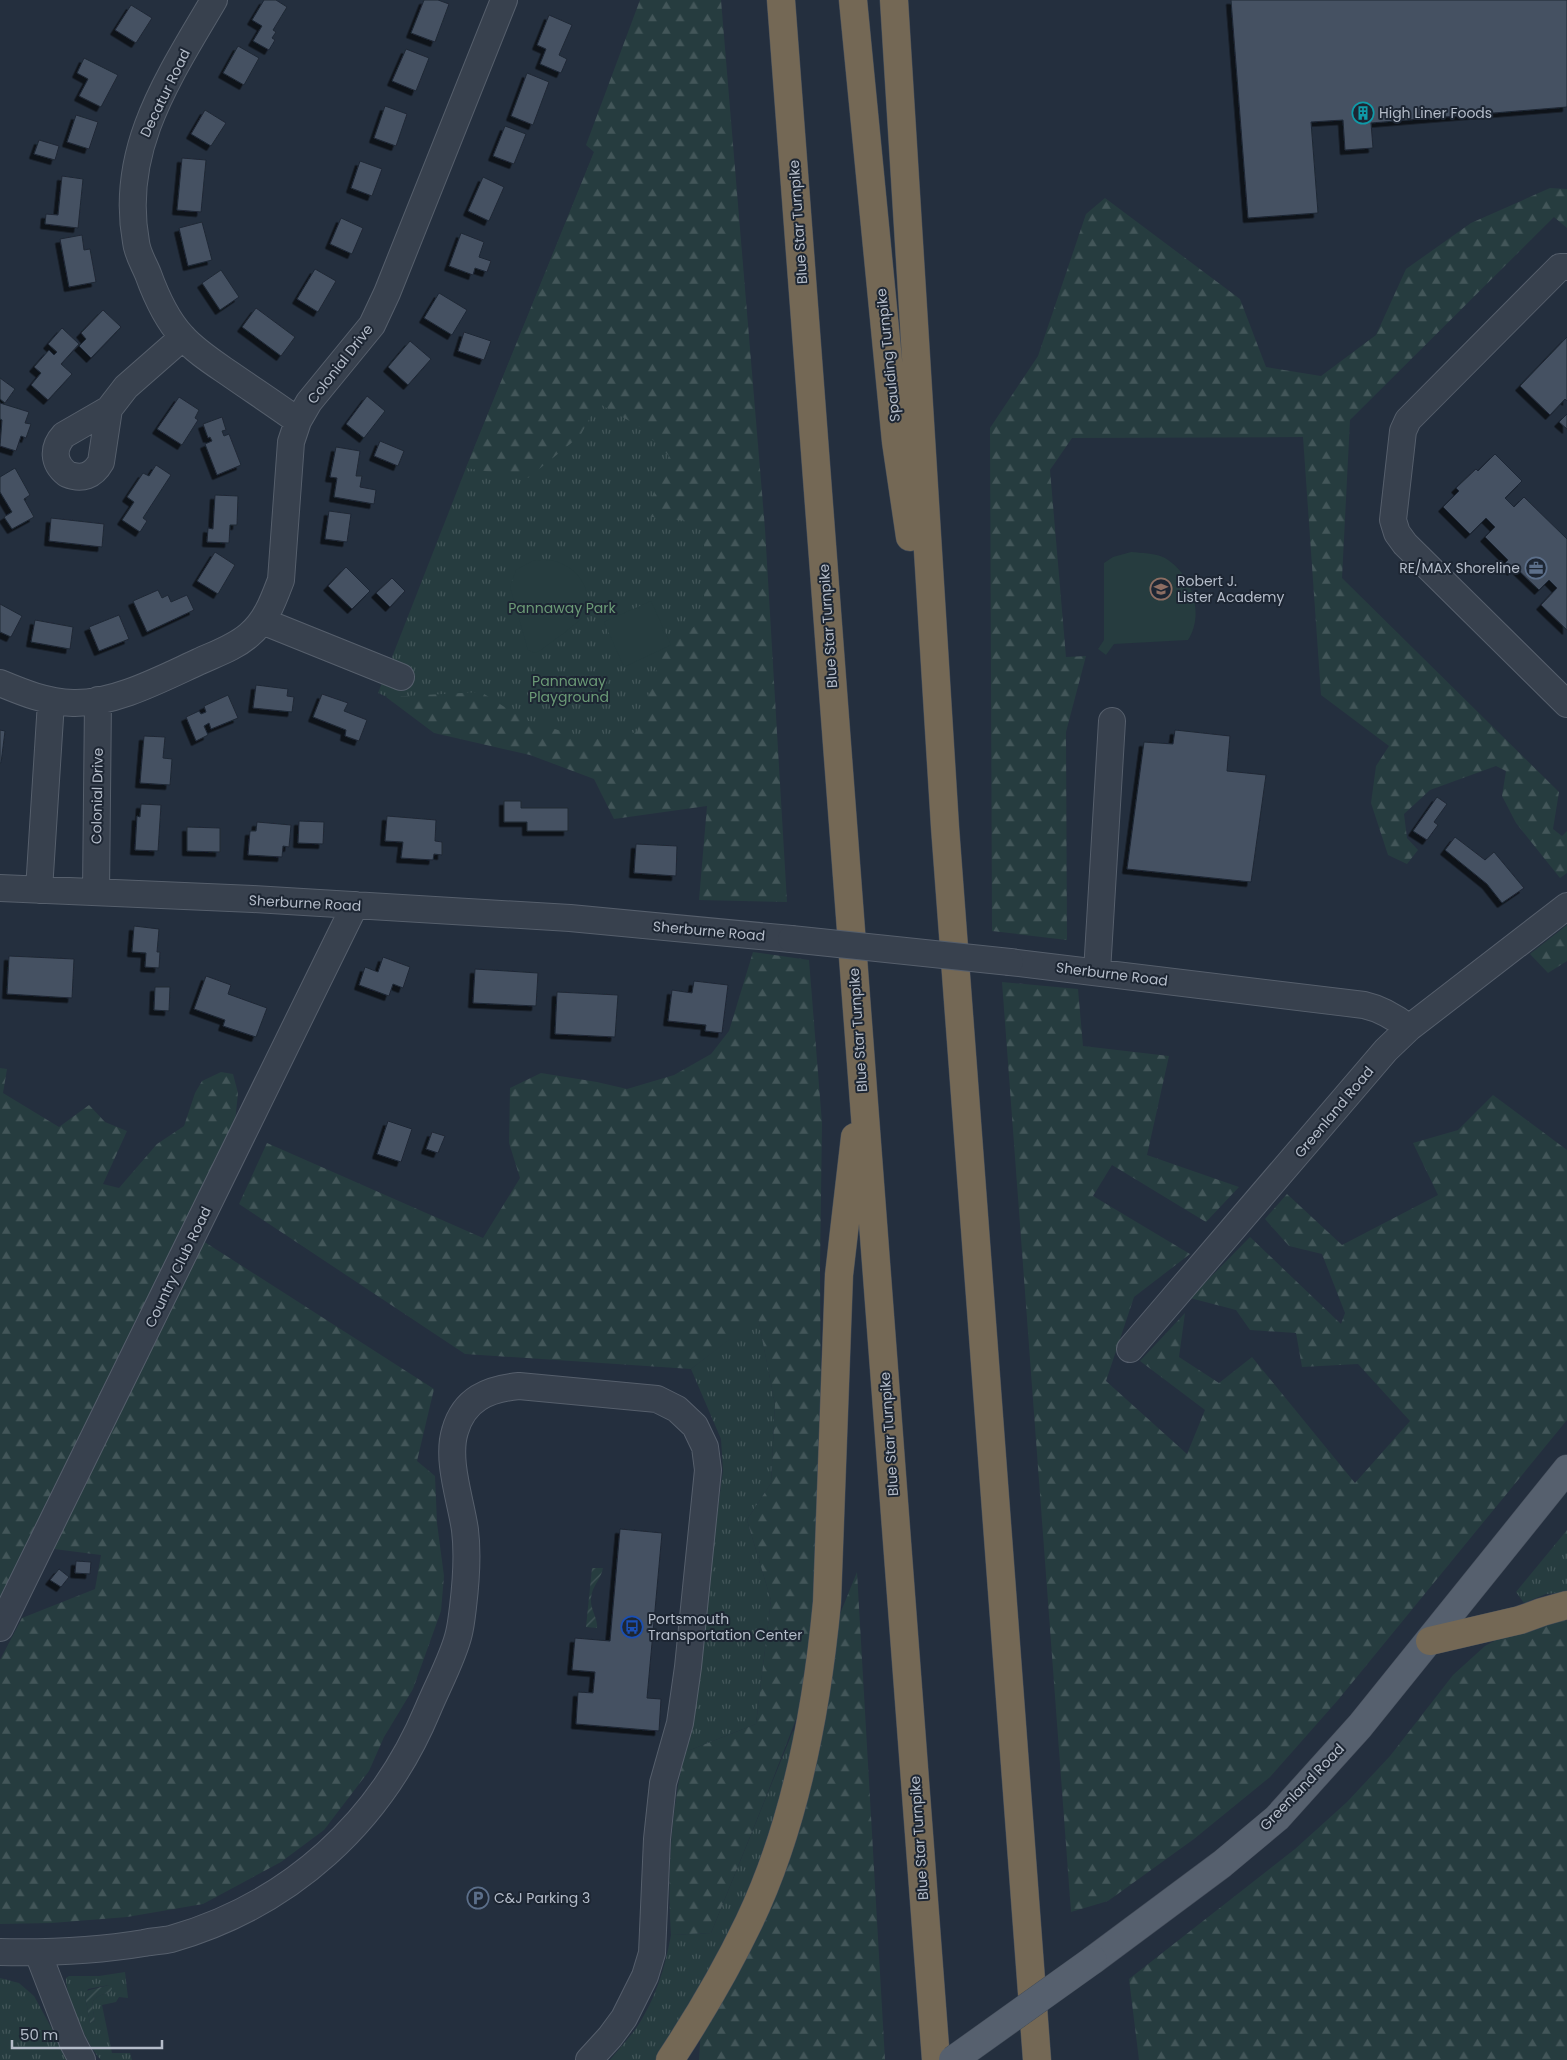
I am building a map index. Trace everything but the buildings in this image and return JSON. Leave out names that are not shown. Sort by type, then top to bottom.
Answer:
[{"type":"highway","name":"Blue Star Turnpike","points":[[781,0],[936,2060]]},
{"type":"highway","name":"Spaulding Turnpike","points":[[853,0],[896,442],[937,709]]},
{"type":"highway","points":[[894,0],[937,709],[1037,2060]]},
{"type":"highway","points":[[670,2060],[718,1983],[750,1921],[776,1855],[796,1788],[811,1719],[823,1649],[827,1602],[839,1275],[862,1082]]},
{"type":"highway","points":[[1430,1641],[1520,1620],[1567,1605]]},
{"type":"main road","name":"Greenland Road","points":[[953,2060],[1093,1960],[1222,1864],[1277,1818],[1360,1726],[1567,1469]]},
{"type":"street","name":"Decatur Road","points":[[214,0],[157,103],[141,140],[134,175],[132,208],[136,244],[155,293],[168,317],[183,337],[212,361],[298,421]]},
{"type":"street","name":"Colonial Drive","points":[[0,683],[51,702],[75,703],[98,700],[128,692],[159,680],[233,646],[249,635],[262,621],[274,599],[281,580],[291,442],[298,421],[308,402],[372,325],[384,301],[504,0]]},
{"type":"street","points":[[1567,267],[1560,267],[1408,420],[1402,431],[1393,520],[1397,533],[1405,544],[1567,704]]},
{"type":"street","points":[[109,409],[126,387],[183,337]]},
{"type":"street","points":[[262,621],[392,674]]},
{"type":"street","name":"Colonial Drive","points":[[96,892],[98,700]]},
{"type":"street","points":[[39,890],[51,702]]},
{"type":"street","points":[[1097,972],[1112,721]]},
{"type":"street","name":"Sherburne Road","points":[[0,888],[570,918],[792,939],[1097,972],[1364,1005],[1379,1008],[1409,1028]]},
{"type":"street","name":"Country Club Road","points":[[0,1628],[355,906]]},
{"type":"street","name":"Greenland Road","points":[[1130,1349],[1386,1050],[1409,1028],[1567,906]]},
{"type":"street","points":[[0,1952],[38,1953],[121,1948],[170,1939],[212,1925],[267,1897],[337,1845],[382,1794],[411,1748],[459,1635],[464,1604],[466,1548],[453,1459],[454,1434],[462,1412],[479,1397],[498,1388],[519,1386],[657,1398],[678,1409],[695,1426],[705,1448],[708,1470],[706,1502],[680,1723],[662,1783],[652,1953],[639,1990],[624,2018],[589,2060]]},
{"type":"street","points":[[38,1953],[68,2033],[82,2060]]},
{"type":"green space","points":[[640,0],[721,0],[765,529],[787,902],[699,900],[707,806],[614,819],[594,779],[530,755],[434,733],[386,697],[481,692],[525,720],[591,740],[637,732],[661,654],[704,618],[704,523],[644,516],[669,456],[640,427],[598,403],[580,436],[528,478],[466,468],[594,152],[586,145]]},
{"type":"green space","name":"Pannaway Park","points":[[656,0],[704,200],[704,618],[700,768],[476,735],[378,693],[466,468]]},
{"type":"green space","points":[[1550,188],[1567,189],[1567,228],[1554,217],[1350,420],[1342,578],[1559,792],[1553,829],[1562,836],[1567,831],[1567,873],[1560,878],[1516,823],[1502,796],[1506,771],[1496,766],[1430,790],[1404,814],[1407,838],[1418,850],[1407,864],[1388,855],[1371,803],[1376,766],[1389,746],[1321,695],[1303,437],[1072,438],[1050,470],[1066,657],[1086,656],[1066,732],[1067,940],[992,931],[990,428],[1038,356],[1086,214],[1105,198],[1240,299],[1266,367],[1321,376],[1376,335],[1406,269],[1471,223]]},
{"type":"green space","points":[[1131,552],[1161,556],[1174,565],[1182,574],[1189,584],[1193,595],[1195,618],[1193,630],[1188,640],[1114,644],[1106,655],[1098,649],[1104,640],[1104,563],[1113,557]]},
{"type":"green space","points":[[532,561],[558,562],[574,571],[584,585],[588,600],[587,608],[580,620],[535,653],[528,650],[510,587],[516,570]]},
{"type":"green space","points":[[651,601],[671,645],[624,667],[604,622]]},
{"type":"green space","points":[[1567,925],[1567,961],[1548,973],[1530,954]]},
{"type":"green space","points":[[753,952],[809,960],[822,1123],[820,1530],[805,1696],[711,1933],[671,1935],[671,1842],[676,1796],[685,1752],[756,1724],[771,1600],[747,1520],[771,1483],[775,1404],[758,1318],[691,1369],[465,1354],[239,1204],[267,1143],[483,1238],[520,1178],[509,1143],[510,1088],[541,1073],[627,1089],[674,1075],[711,1054],[729,1031]]},
{"type":"green space","points":[[1002,982],[1078,989],[1083,1046],[1169,1056],[1147,1155],[1239,1187],[1206,1222],[1112,1165],[1093,1196],[1190,1254],[1134,1297],[1106,1381],[1187,1454],[1205,1410],[1140,1361],[1185,1313],[1179,1357],[1219,1383],[1252,1357],[1355,1483],[1410,1421],[1358,1364],[1302,1367],[1296,1333],[1250,1330],[1236,1310],[1190,1298],[1250,1237],[1341,1324],[1345,1313],[1322,1254],[1289,1246],[1265,1219],[1287,1194],[1342,1245],[1438,1195],[1413,1143],[1458,1130],[1493,1095],[1567,1150],[1567,1420],[1338,1700],[1270,1777],[1194,1839],[1108,1901],[1071,1912]]},
{"type":"green space","points":[[0,1068],[7,1069],[3,1093],[59,1127],[89,1105],[105,1122],[127,1131],[103,1184],[119,1188],[157,1144],[184,1126],[195,1093],[202,1081],[221,1072],[233,1074],[238,1093],[235,1122],[0,1604]]},
{"type":"green space","points":[[200,1239],[434,1389],[417,1461],[435,1476],[437,1523],[444,1576],[441,1611],[413,1689],[384,1737],[369,1771],[324,1830],[281,1862],[203,1904],[127,1917],[52,1923],[0,1924],[0,1660],[22,1618],[95,1589],[101,1555],[54,1549]]},
{"type":"green space","points":[[758,1317],[775,1404],[771,1483],[747,1520],[771,1600],[756,1724],[685,1752],[723,1471],[721,1439],[691,1369]]},
{"type":"green space","points":[[1567,1530],[1567,1592],[1546,1594],[1524,1603],[1516,1592]]},
{"type":"green space","points":[[592,1568],[603,1568],[591,1598],[597,1628],[586,1627]]},
{"type":"green space","points":[[857,1572],[885,2060],[699,2060],[701,2028],[784,1861],[813,1776],[830,1687],[840,1614]]},
{"type":"green space","points":[[1567,1615],[1567,2060],[1139,2060],[1129,1979],[1295,1849],[1347,1802],[1390,1756],[1453,1675],[1485,1646],[1509,1633]]},
{"type":"green space","points":[[793,1731],[799,1732],[768,1851],[721,1958],[657,2060],[610,2060],[635,2030],[654,1996],[666,1960],[671,1935],[711,1933]]},
{"type":"green space","points":[[125,1972],[128,1998],[119,1997],[116,2002],[102,2005],[112,2053],[130,2053],[132,2060],[101,2060],[84,2033],[73,2008],[66,1978],[69,1976],[99,1976]],"holes":[[[109,1985],[111,1992],[95,1998],[93,2001],[95,2021],[90,2023],[85,1995],[88,1989]]]},
{"type":"green space","points":[[0,1978],[19,1983],[34,1996],[69,2060],[0,2060]]},
{"type":"green space","points":[[109,1985],[112,1988],[111,1992],[95,1998],[93,2001],[95,2021],[90,2023],[86,1991]]},
{"type":"place","name":"High Liner Foods","points":[[1363,113]]},
{"type":"place","name":"RE/MAX Shoreline","points":[[1536,568]]},
{"type":"place","name":"Robert J. Lister Academy","points":[[1161,589]]},
{"type":"place","name":"Portsmouth Transportation Center","points":[[632,1627]]},
{"type":"place","name":"C&J Parking 3","points":[[478,1898]]},
{"type":"park label","name":"Pannaway Playground","points":[[569,690]]}]
